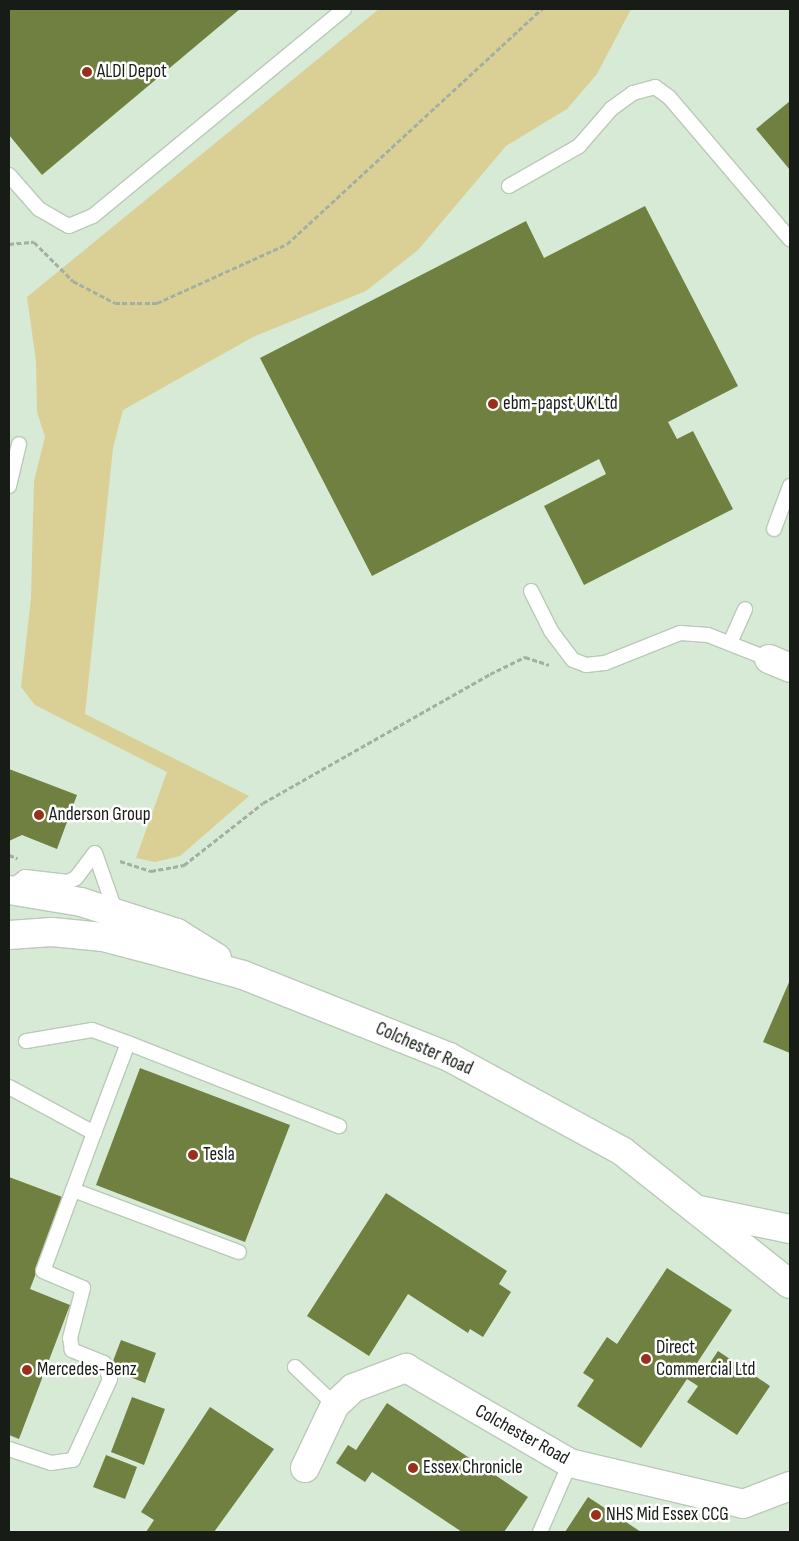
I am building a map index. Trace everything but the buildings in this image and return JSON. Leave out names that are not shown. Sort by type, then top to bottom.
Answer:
[{"type":"main road","name":"Colchester Road","points":[[9,889],[81,902],[177,933],[243,975]]},
{"type":"main road","name":"Colchester Road","points":[[9,935],[52,932],[104,937],[243,975],[449,1057],[622,1151],[790,1284]]},
{"type":"main road","name":"Colchester Road","points":[[693,1209],[790,1229]]},
{"type":"main road","name":"Colchester Road","points":[[305,1468],[335,1405],[353,1388],[406,1368],[570,1462],[743,1504],[790,1486]]},
{"type":"lane","points":[[9,175],[39,209],[69,226],[93,216],[344,9]]},
{"type":"lane","points":[[509,186],[579,146],[611,109],[633,93],[655,87],[669,97],[790,239]]},
{"type":"lane","points":[[9,486],[19,444]]},
{"type":"lane","points":[[774,529],[790,486]]},
{"type":"lane","points":[[531,591],[551,631],[573,660],[586,665],[605,663],[680,633],[708,635],[780,663]]},
{"type":"lane","points":[[730,643],[745,609]]},
{"type":"lane","points":[[9,889],[25,877],[68,882],[95,853],[116,914]]},
{"type":"lane","points":[[26,1041],[92,1030],[339,1126]]},
{"type":"lane","points":[[9,1449],[51,1462],[73,1460],[110,1379],[104,1363],[72,1350],[70,1338],[83,1288],[43,1271],[128,1043]]},
{"type":"lane","points":[[9,1087],[94,1133]]},
{"type":"lane","points":[[73,1190],[240,1252]]},
{"type":"lane","points":[[295,1367],[335,1405]]},
{"type":"lane","points":[[540,1532],[570,1462]]},
{"type":"path","points":[[9,244],[34,242],[74,282],[116,303],[157,304],[288,244],[542,9]]},
{"type":"path","points":[[111,859],[151,871],[184,865],[262,803],[490,674],[525,657],[556,669]]},
{"type":"shaded area","points":[[9,9],[790,9],[790,1532],[9,1532]]},
{"type":"shaded area","points":[[379,9],[631,9],[597,74],[567,109],[506,146],[418,250],[366,291],[253,337],[123,410],[113,448],[85,714],[249,796],[180,856],[155,862],[136,858],[167,772],[35,705],[21,687],[31,598],[34,481],[45,437],[37,412],[36,361],[27,297]]},
{"type":"place","name":"ALDI Depot","points":[[87,72]]},
{"type":"place","name":"ebm-papst UK Ltd","points":[[493,404]]},
{"type":"place","name":"Anderson Group","points":[[39,815]]},
{"type":"place","name":"Tesla","points":[[193,1155]]},
{"type":"place","name":"Direct Commercial Ltd","points":[[646,1359]]},
{"type":"place","name":"Mercedes-Benz","points":[[27,1370]]},
{"type":"place","name":"Essex Chronicle","points":[[413,1468]]},
{"type":"place","name":"NHS Mid Essex CCG","points":[[596,1515]]}]
